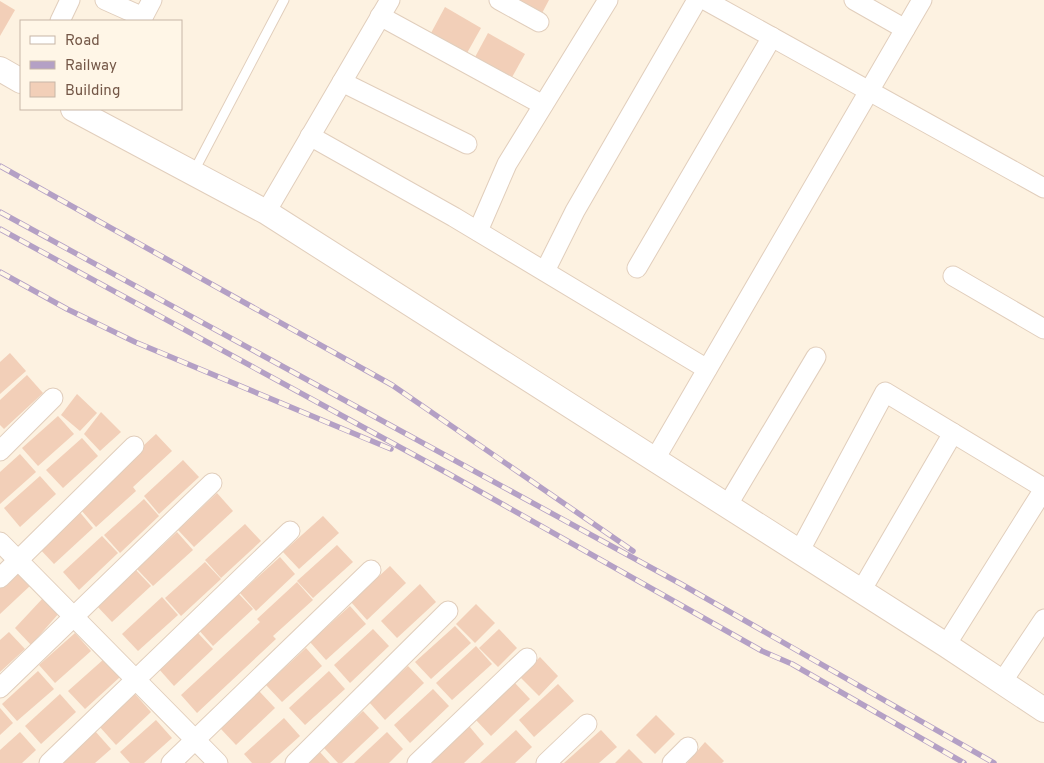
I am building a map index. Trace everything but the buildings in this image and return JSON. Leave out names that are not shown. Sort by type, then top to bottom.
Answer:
[{"type":"street","points":[[60,20],[70,0]]},
{"type":"street","points":[[105,0],[142,19],[152,0]]},
{"type":"street","points":[[266,212],[390,0]]},
{"type":"street","points":[[498,0],[539,22]]},
{"type":"street","points":[[478,231],[507,164],[608,0]]},
{"type":"street","points":[[545,271],[575,212],[697,0]]},
{"type":"street","points":[[705,0],[1044,188]]},
{"type":"street","points":[[854,0],[905,29]]},
{"type":"street","points":[[655,460],[922,0]]},
{"type":"street","points":[[380,16],[543,105]]},
{"type":"street","points":[[637,268],[772,37]]},
{"type":"street","points":[[0,69],[20,80]]},
{"type":"street","points":[[342,82],[467,144]]},
{"type":"street","points":[[88,112],[193,173],[266,212],[946,645],[1044,710]]},
{"type":"street","points":[[310,136],[478,231],[707,369]]},
{"type":"street","points":[[953,276],[1044,330]]},
{"type":"street","points":[[727,506],[816,357]]},
{"type":"street","points":[[800,552],[885,392],[1044,488],[946,645]]},
{"type":"street","points":[[0,451],[53,398]]},
{"type":"street","points":[[861,591],[953,433]]},
{"type":"street","points":[[0,578],[134,446]]},
{"type":"street","points":[[0,688],[212,483]]},
{"type":"street","points":[[49,763],[290,531]]},
{"type":"street","points":[[0,542],[218,763]]},
{"type":"street","points":[[171,763],[371,570]]},
{"type":"street","points":[[296,763],[448,611]]},
{"type":"street","points":[[1002,682],[1044,619]]},
{"type":"street","points":[[417,763],[527,658]]},
{"type":"street","points":[[546,763],[587,724]]},
{"type":"street","points":[[672,763],[688,747]]},
{"type":"lane","points":[[193,173],[284,0]]},
{"type":"railway","points":[[0,166],[392,385],[633,551]]},
{"type":"railway","points":[[0,212],[681,584],[994,763]]},
{"type":"railway","points":[[0,229],[449,474],[762,651],[792,664],[964,763]]},
{"type":"railway","points":[[0,272],[67,309],[135,342],[391,449]]}]
